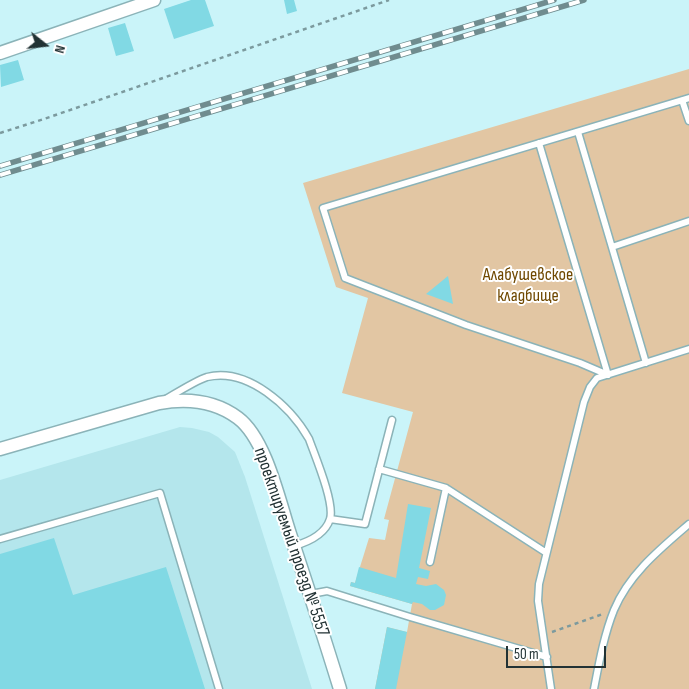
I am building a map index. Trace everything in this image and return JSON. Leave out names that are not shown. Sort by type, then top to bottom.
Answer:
[{"type":"street","points":[[0,53],[130,4],[154,0]]},
{"type":"street","name":"проектируемый проезд № 5557","points":[[0,449],[159,403],[192,400],[222,408],[239,418],[252,432],[275,484],[340,689]]},
{"type":"lane","points":[[608,375],[580,363],[407,304],[345,278],[323,208],[686,99],[689,121]]},
{"type":"lane","points":[[578,132],[646,363]]},
{"type":"lane","points":[[539,143],[608,375]]},
{"type":"lane","points":[[612,247],[689,221]]},
{"type":"lane","points":[[551,689],[538,601],[539,584],[545,552],[584,402],[597,378],[689,348]]},
{"type":"lane","points":[[159,403],[207,378],[226,376],[240,379],[274,396],[304,430],[309,439],[331,504],[330,519],[323,530],[310,541],[294,546]]},
{"type":"lane","points":[[330,519],[365,524],[392,420]]},
{"type":"lane","points":[[379,469],[446,488],[545,552]]},
{"type":"lane","points":[[430,562],[446,488]]},
{"type":"lane","points":[[0,539],[160,492],[219,689]]},
{"type":"lane","points":[[594,689],[600,659],[614,610],[635,575],[689,524]]},
{"type":"lane","points":[[310,594],[327,591],[546,657]]},
{"type":"path","points":[[0,132],[44,120],[389,0]]},
{"type":"path","points":[[543,636],[614,610]]},
{"type":"shaded area","points":[[180,427],[209,432],[218,437],[235,452],[245,477],[312,689],[0,689],[0,480]]},
{"type":"green space","name":"Алабушевское кладбище","points":[[689,69],[689,689],[375,689],[387,627],[407,632],[412,604],[350,586],[351,582],[355,583],[369,538],[385,540],[389,520],[384,519],[413,412],[342,393],[368,298],[336,287],[303,183]]},
{"type":"building","points":[[191,0],[205,0],[214,26],[174,39],[164,9]]},
{"type":"building","points":[[284,0],[294,0],[297,11],[287,14]]},
{"type":"building","points":[[125,23],[134,51],[116,56],[108,28]]},
{"type":"building","points":[[18,60],[24,80],[1,87],[0,65]]},
{"type":"building","points":[[448,276],[453,304],[426,294]]},
{"type":"building","points":[[408,504],[431,508],[419,568],[430,571],[428,579],[418,577],[416,584],[426,586],[436,584],[444,590],[446,595],[444,605],[435,610],[430,610],[422,604],[413,602],[412,604],[350,586],[351,582],[355,583],[359,567],[396,578]]},
{"type":"building","points":[[54,538],[73,595],[166,567],[205,689],[0,689],[0,554]]},
{"type":"building","points":[[387,627],[407,632],[396,689],[375,689]]},
{"type":"railway","points":[[0,166],[554,0]]},
{"type":"railway","points":[[0,175],[584,0]]}]
